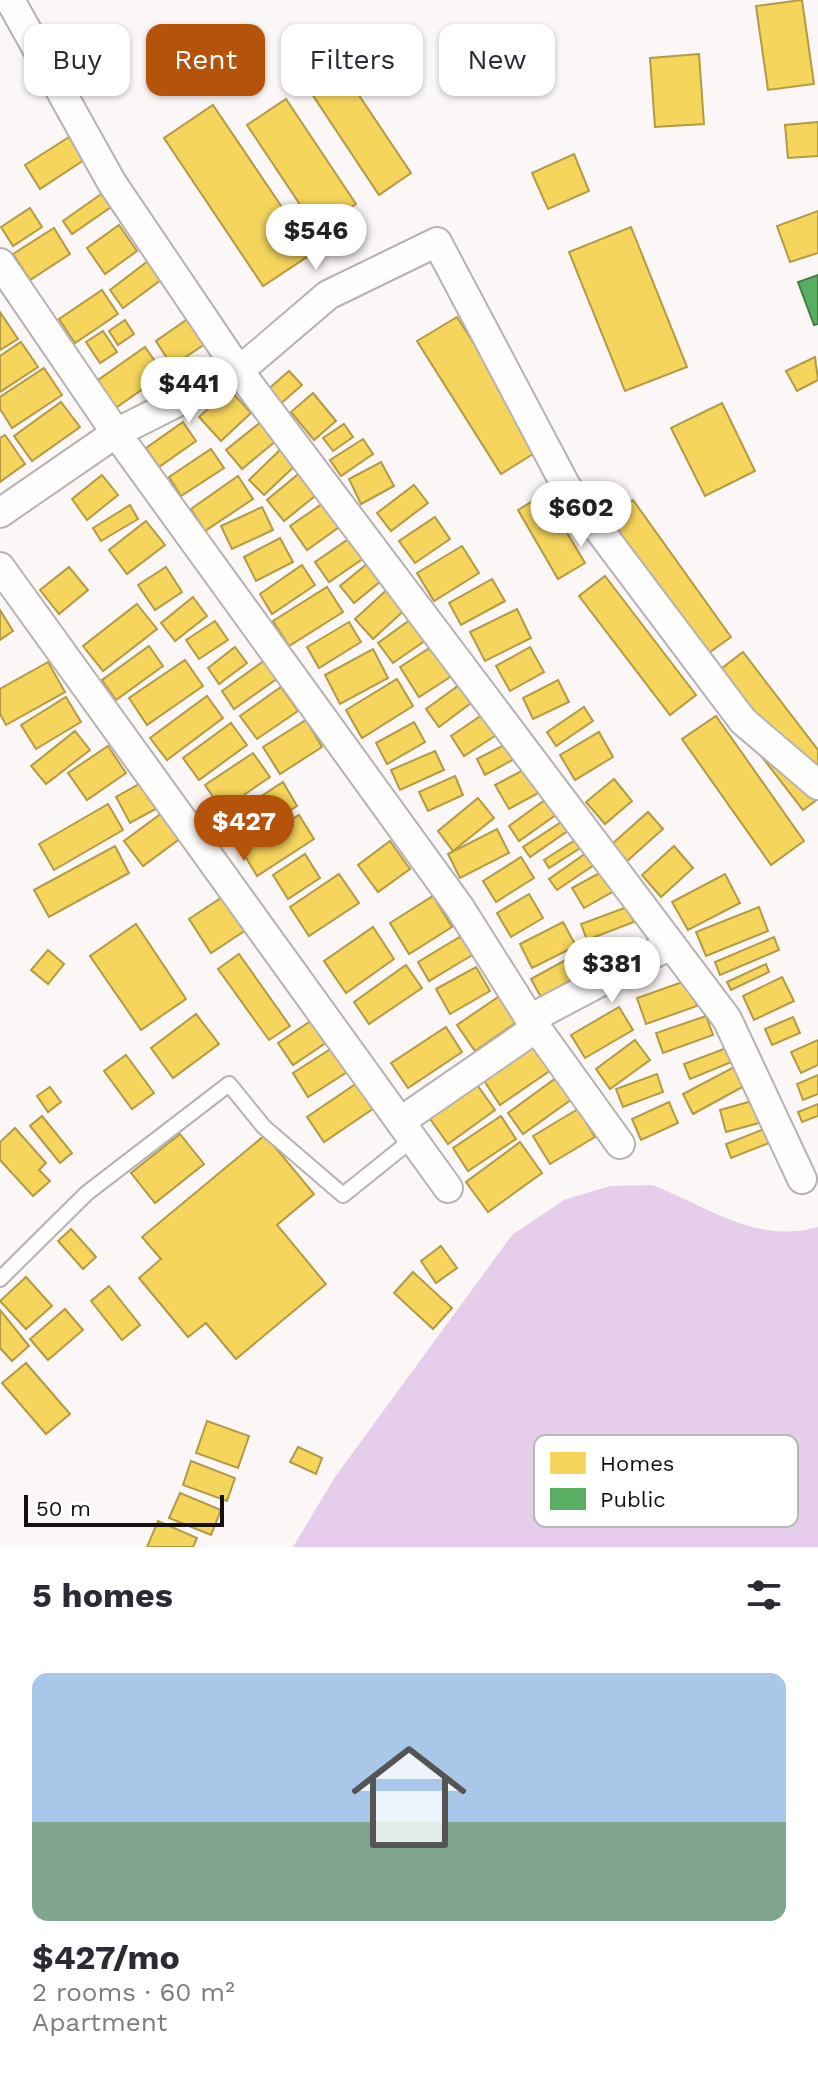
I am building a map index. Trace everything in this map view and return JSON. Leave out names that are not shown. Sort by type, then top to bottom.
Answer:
[{"type":"street","points":[[10,0],[112,183],[239,371],[727,1019],[802,1179]]},
{"type":"street","points":[[0,513],[116,433],[239,371],[328,295],[437,242],[566,486],[743,721],[818,785]]},
{"type":"street","points":[[0,263],[116,433],[460,908],[533,1024],[620,1144]]},
{"type":"street","points":[[0,567],[448,1188]]},
{"type":"street","points":[[408,1130],[533,1024],[670,945]]},
{"type":"lane","points":[[0,1279],[87,1193],[229,1084],[264,1127],[343,1195],[408,1130]]},
{"type":"shaded area","points":[[652,1185],[753,1227],[796,1231],[818,1227],[818,1547],[293,1547],[335,1477],[512,1235],[564,1200],[610,1186]]},
{"type":"building: Homes","points":[[802,0],[814,84],[768,90],[756,6]]},
{"type":"building: Homes","points":[[699,54],[704,124],[655,127],[650,58]]},
{"type":"building: Homes","points":[[313,96],[359,96],[411,173],[379,195]]},
{"type":"building: Homes","points":[[286,99],[356,204],[317,230],[247,125]]},
{"type":"building: Homes","points":[[213,105],[313,253],[263,286],[164,138]]},
{"type":"building: Homes","points":[[818,122],[818,156],[788,158],[785,125]]},
{"type":"building: Homes","points":[[69,137],[84,160],[40,189],[25,165]]},
{"type":"building: Homes","points":[[574,154],[589,191],[548,209],[532,173]]},
{"type":"building: Homes","points":[[104,192],[114,205],[72,234],[63,221]]},
{"type":"building: Homes","points":[[30,208],[42,227],[13,246],[1,227]]},
{"type":"building: Homes","points":[[818,211],[818,253],[790,262],[777,226]]},
{"type":"building: Homes","points":[[119,225],[137,251],[105,274],[87,248]]},
{"type":"building: Homes","points":[[631,227],[687,367],[625,391],[569,252]]},
{"type":"building: Homes","points":[[54,228],[70,254],[30,280],[13,254]]},
{"type":"building: Homes","points":[[148,261],[161,280],[123,308],[110,290]]},
{"type":"building: Homes","points":[[102,290],[118,314],[75,343],[59,319]]},
{"type":"building: Homes","points":[[0,312],[18,339],[0,350]]},
{"type":"building: Homes","points":[[457,317],[541,449],[501,474],[417,341]]},
{"type":"building: Homes","points":[[189,318],[205,344],[172,366],[156,341]]},
{"type":"building: Homes","points":[[125,320],[134,334],[118,345],[109,331]]},
{"type":"building: Homes","points":[[103,331],[117,352],[100,363],[86,342]]},
{"type":"building: Homes","points":[[21,342],[38,367],[0,392],[0,356]]},
{"type":"building: Homes","points":[[145,347],[164,374],[110,412],[91,385]]},
{"type":"building: Homes","points":[[815,357],[818,380],[797,391],[786,371]]},
{"type":"building: Homes","points":[[44,368],[62,395],[12,428],[0,409],[0,397]]},
{"type":"building: Homes","points":[[289,371],[302,385],[278,406],[265,392]]},
{"type":"building: Homes","points":[[229,389],[251,413],[221,441],[199,417]]},
{"type":"building: Homes","points":[[313,393],[336,421],[314,440],[291,412]]},
{"type":"building: Homes","points":[[61,402],[80,427],[32,461],[14,436]]},
{"type":"building: Homes","points":[[722,403],[755,471],[705,496],[671,428]]},
{"type":"building: Homes","points":[[262,421],[277,440],[242,469],[226,450]]},
{"type":"building: Homes","points":[[183,422],[196,441],[159,467],[146,448]]},
{"type":"building: Homes","points":[[344,424],[353,437],[333,451],[323,438]]},
{"type":"building: Homes","points":[[5,435],[25,464],[0,482],[0,438]]},
{"type":"building: Homes","points":[[363,439],[373,454],[341,476],[330,460]]},
{"type":"building: Homes","points":[[285,445],[300,461],[264,495],[249,480]]},
{"type":"building: Homes","points":[[211,449],[224,468],[181,496],[169,477]]},
{"type":"building: Homes","points":[[381,462],[394,486],[361,504],[349,479]]},
{"type":"building: Homes","points":[[302,471],[320,492],[284,521],[267,500]]},
{"type":"building: Homes","points":[[102,475],[118,495],[87,520],[72,499]]},
{"type":"building: Homes","points":[[238,476],[253,499],[205,531],[191,509]]},
{"type":"building: Homes","points":[[414,485],[428,503],[391,531],[377,513]]},
{"type":"building: Homes","points":[[544,494],[585,563],[558,579],[518,510]]},
{"type":"building: Homes","points":[[329,499],[345,523],[307,550],[290,526]]},
{"type":"building: Homes","points":[[633,500],[731,637],[692,665],[594,528]]},
{"type":"building: Homes","points":[[130,505],[138,519],[101,541],[93,528]]},
{"type":"building: Homes","points":[[262,507],[273,530],[232,549],[221,526]]},
{"type":"building: Homes","points":[[435,517],[450,539],[415,563],[399,541]]},
{"type":"building: Homes","points":[[146,521],[165,545],[127,574],[109,550]]},
{"type":"building: Homes","points":[[280,538],[293,562],[256,581],[244,557]]},
{"type":"building: Homes","points":[[350,538],[364,558],[329,582],[315,562]]},
{"type":"building: Homes","points":[[462,546],[479,573],[434,601],[417,573]]},
{"type":"building: Homes","points":[[373,559],[387,576],[354,603],[340,586]]},
{"type":"building: Homes","points":[[302,565],[315,585],[272,614],[260,594]]},
{"type":"building: Homes","points":[[69,567],[88,590],[59,614],[40,590]]},
{"type":"building: Homes","points":[[166,567],[182,592],[155,610],[138,585]]},
{"type":"building: Homes","points":[[605,576],[696,695],[670,715],[579,596]]},
{"type":"building: Homes","points":[[492,579],[505,601],[461,625],[449,603]]},
{"type":"building: Homes","points":[[392,585],[410,605],[373,639],[355,619]]},
{"type":"building: Homes","points":[[327,587],[343,612],[289,646],[273,621]]},
{"type":"building: Homes","points":[[193,597],[207,616],[175,641],[161,623]]},
{"type":"building: Homes","points":[[137,604],[157,629],[103,671],[83,646]]},
{"type":"building: Homes","points":[[517,609],[531,638],[485,661],[470,632]]},
{"type":"building: Homes","points":[[0,610],[13,631],[0,640]]},
{"type":"building: Homes","points":[[414,617],[429,638],[393,663],[378,643]]},
{"type":"building: Homes","points":[[215,621],[228,640],[199,659],[186,640]]},
{"type":"building: Homes","points":[[349,622],[361,642],[319,668],[307,647]]},
{"type":"building: Homes","points":[[439,642],[458,672],[419,697],[400,667]]},
{"type":"building: Homes","points":[[149,646],[163,666],[116,700],[102,680]]},
{"type":"building: Homes","points":[[235,647],[247,663],[219,684],[208,668]]},
{"type":"building: Homes","points":[[530,647],[544,672],[510,691],[496,666]]},
{"type":"building: Homes","points":[[373,649],[388,678],[340,704],[325,675]]},
{"type":"building: Homes","points":[[743,652],[818,750],[818,799],[803,810],[704,682]]},
{"type":"building: Homes","points":[[185,660],[203,686],[147,725],[129,698]]},
{"type":"building: Homes","points":[[265,660],[278,678],[234,709],[222,691]]},
{"type":"building: Homes","points":[[48,662],[65,692],[6,725],[0,714],[0,689]]},
{"type":"building: Homes","points":[[397,679],[413,706],[362,738],[346,710]]},
{"type":"building: Homes","points":[[558,680],[569,702],[533,719],[523,698]]},
{"type":"building: Homes","points":[[462,683],[475,700],[439,727],[426,709]]},
{"type":"building: Homes","points":[[281,687],[298,711],[257,739],[240,716]]},
{"type":"building: Homes","points":[[207,696],[223,718],[167,760],[150,738]]},
{"type":"building: Homes","points":[[66,697],[81,722],[36,749],[21,725]]},
{"type":"building: Homes","points":[[584,707],[593,721],[556,746],[547,732]]},
{"type":"building: Homes","points":[[488,711],[501,732],[464,756],[451,736]]},
{"type":"building: Homes","points":[[716,716],[804,841],[771,865],[682,739]]},
{"type":"building: Homes","points":[[306,720],[322,747],[280,774],[263,747]]},
{"type":"building: Homes","points":[[414,722],[425,742],[387,764],[376,743]]},
{"type":"building: Homes","points":[[231,723],[247,745],[199,780],[183,758]]},
{"type":"building: Homes","points":[[75,731],[90,750],[46,784],[31,766]]},
{"type":"building: Homes","points":[[599,732],[613,757],[575,780],[560,755]]},
{"type":"building: Homes","points":[[510,742],[518,757],[485,775],[477,759]]},
{"type":"building: Homes","points":[[108,746],[126,773],[87,800],[68,773]]},
{"type":"building: Homes","points":[[435,751],[444,770],[400,790],[391,770]]},
{"type":"building: Homes","points":[[253,753],[270,777],[222,810],[205,785]]},
{"type":"building: Homes","points":[[529,767],[542,791],[509,809],[495,785]]},
{"type":"building: Homes","points":[[455,776],[463,795],[428,811],[419,792]]},
{"type":"building: Homes","points":[[614,779],[632,801],[605,824],[586,802]]},
{"type":"building: Homes","points":[[146,780],[161,806],[130,823],[116,797]]},
{"type":"building: Homes","points":[[283,782],[297,806],[240,843],[225,820]]},
{"type":"building: Homes","points":[[549,797],[560,812],[519,841],[509,826]]},
{"type":"building: Homes","points":[[478,798],[494,818],[453,851],[438,831]]},
{"type":"building: Homes","points":[[108,804],[123,830],[54,870],[39,844]]},
{"type":"building: Homes","points":[[166,810],[185,835],[143,866],[124,841]]},
{"type":"building: Homes","points":[[648,812],[663,829],[627,861],[612,844]]},
{"type":"building: Homes","points":[[299,815],[314,839],[257,876],[242,851]]},
{"type":"building: Homes","points":[[566,819],[572,828],[530,857],[523,847]]},
{"type":"building: Homes","points":[[497,829],[509,853],[460,878],[448,854]]},
{"type":"building: Homes","points":[[580,837],[585,845],[549,868],[544,860]]},
{"type":"building: Homes","points":[[390,841],[410,869],[378,892],[358,865]]},
{"type":"building: Homes","points":[[115,846],[129,873],[49,917],[34,890]]},
{"type":"building: Homes","points":[[674,846],[693,868],[661,897],[642,875]]},
{"type":"building: Homes","points":[[592,849],[600,861],[557,890],[549,879]]},
{"type":"building: Homes","points":[[305,854],[320,878],[288,899],[273,875]]},
{"type":"building: Homes","points":[[521,857],[534,878],[496,902],[483,881]]},
{"type":"building: Homes","points":[[603,871],[614,891],[584,908],[572,888]]},
{"type":"building: Homes","points":[[339,874],[359,903],[309,936],[290,907]]},
{"type":"building: Homes","points":[[725,874],[740,903],[688,930],[672,902]]},
{"type":"building: Homes","points":[[529,894],[543,918],[511,937],[497,913]]},
{"type":"building: Homes","points":[[224,896],[246,930],[211,953],[189,919]]},
{"type":"building: Homes","points":[[433,896],[452,927],[409,954],[390,923]]},
{"type":"building: Homes","points":[[627,907],[634,922],[587,940],[581,924]]},
{"type":"building: Homes","points":[[759,907],[768,931],[706,956],[696,932]]},
{"type":"building: Homes","points":[[563,922],[576,946],[532,968],[520,944]]},
{"type":"building: Homes","points":[[136,924],[186,999],[141,1030],[90,956]]},
{"type":"building: Homes","points":[[373,927],[394,959],[346,993],[324,961]]},
{"type":"building: Homes","points":[[463,935],[474,954],[429,981],[418,962]]},
{"type":"building: Homes","points":[[774,937],[779,950],[720,975],[715,962]]},
{"type":"building: Homes","points":[[613,942],[622,960],[605,968],[596,951]]},
{"type":"building: Homes","points":[[48,950],[64,964],[48,984],[31,970]]},
{"type":"building: Homes","points":[[580,952],[592,975],[543,1001],[531,979]]},
{"type":"building: Homes","points":[[239,954],[290,1026],[269,1040],[218,969]]},
{"type":"building: Homes","points":[[766,964],[769,972],[731,990],[727,982]]},
{"type":"building: Homes","points":[[406,965],[422,988],[369,1024],[354,1002]]},
{"type":"building: Homes","points":[[476,967],[490,991],[450,1014],[436,989]]},
{"type":"building: Homes","points":[[782,977],[794,1001],[754,1020],[743,996]]},
{"type":"building: Homes","points":[[688,980],[697,1006],[646,1024],[637,998]]},
{"type":"building: Homes","points":[[504,993],[521,1019],[475,1051],[457,1025]]},
{"type":"building: Homes","points":[[619,1007],[633,1030],[585,1058],[571,1035]]},
{"type":"building: Homes","points":[[196,1014],[219,1044],[173,1078],[151,1048]]},
{"type":"building: Homes","points":[[318,1016],[333,1038],[293,1065],[278,1043]]},
{"type":"building: Homes","points":[[706,1016],[713,1035],[663,1053],[656,1033]]},
{"type":"building: Homes","points":[[793,1017],[800,1033],[772,1045],[765,1029]]},
{"type":"building: Homes","points":[[446,1027],[462,1052],[408,1088],[391,1063]]},
{"type":"building: Homes","points":[[635,1040],[650,1060],[610,1089],[596,1069]]},
{"type":"building: Homes","points":[[818,1040],[818,1065],[801,1073],[791,1052]]},
{"type":"building: Homes","points":[[532,1042],[551,1070],[500,1105],[481,1076]]},
{"type":"building: Homes","points":[[337,1045],[352,1069],[308,1097],[293,1073]]},
{"type":"building: Homes","points":[[729,1047],[734,1061],[690,1079],[684,1064]]},
{"type":"building: Homes","points":[[126,1055],[154,1093],[132,1109],[104,1071]]},
{"type":"building: Homes","points":[[736,1066],[746,1085],[693,1114],[683,1094]]},
{"type":"building: Homes","points":[[657,1074],[663,1092],[623,1107],[616,1089]]},
{"type":"building: Homes","points":[[818,1075],[818,1094],[803,1100],[797,1084]]},
{"type":"building: Homes","points":[[556,1078],[572,1099],[523,1134],[508,1113]]},
{"type":"building: Homes","points":[[363,1079],[380,1104],[324,1142],[307,1117]]},
{"type":"building: Homes","points":[[475,1082],[495,1110],[448,1144],[428,1116]]},
{"type":"building: Homes","points":[[50,1087],[61,1102],[48,1112],[37,1096]]},
{"type":"building: Homes","points":[[752,1101],[759,1123],[726,1132],[720,1110]]},
{"type":"building: Homes","points":[[669,1102],[678,1123],[641,1140],[632,1119]]},
{"type":"building: Homes","points":[[818,1104],[818,1116],[802,1122],[798,1112]]},
{"type":"building: Homes","points":[[578,1109],[595,1137],[550,1164],[533,1136]]},
{"type":"building: Homes","points":[[42,1116],[72,1153],[60,1163],[30,1126]]},
{"type":"building: Homes","points":[[501,1116],[516,1139],[468,1171],[453,1148]]},
{"type":"building: Homes","points":[[15,1128],[46,1163],[39,1170],[50,1181],[33,1196],[0,1160],[0,1142]]},
{"type":"building: Homes","points":[[764,1129],[769,1143],[731,1158],[726,1144]]},
{"type":"building: Homes","points":[[180,1134],[204,1164],[155,1203],[131,1173]]},
{"type":"building: Homes","points":[[265,1135],[314,1194],[277,1225],[326,1284],[236,1359],[206,1323],[188,1337],[139,1278],[161,1259],[142,1237]]},
{"type":"building: Homes","points":[[520,1142],[542,1173],[488,1212],[466,1182]]},
{"type":"building: Homes","points":[[71,1229],[96,1257],[83,1269],[58,1241]]},
{"type":"building: Homes","points":[[441,1246],[457,1268],[436,1283],[421,1261]]},
{"type":"building: Homes","points":[[413,1272],[452,1308],[433,1329],[394,1293]]},
{"type":"building: Homes","points":[[26,1277],[52,1306],[26,1329],[0,1301]]},
{"type":"building: Homes","points":[[109,1286],[140,1325],[122,1340],[91,1301]]},
{"type":"building: Homes","points":[[65,1309],[83,1330],[48,1360],[30,1339]]},
{"type":"building: Homes","points":[[0,1310],[29,1346],[12,1361],[0,1348]]},
{"type":"building: Homes","points":[[26,1363],[70,1414],[46,1434],[2,1383]]},
{"type":"building: Homes","points":[[207,1421],[249,1436],[238,1468],[196,1453]]},
{"type":"building: Homes","points":[[298,1447],[322,1458],[316,1474],[290,1462]]},
{"type":"building: Homes","points":[[191,1461],[235,1478],[227,1501],[183,1485]]},
{"type":"building: Homes","points":[[180,1493],[221,1510],[211,1535],[169,1518]]},
{"type":"building: Homes","points":[[158,1521],[197,1538],[193,1547],[147,1547]]},
{"type":"building: Public","points":[[818,275],[818,324],[814,325],[798,282]]}]
